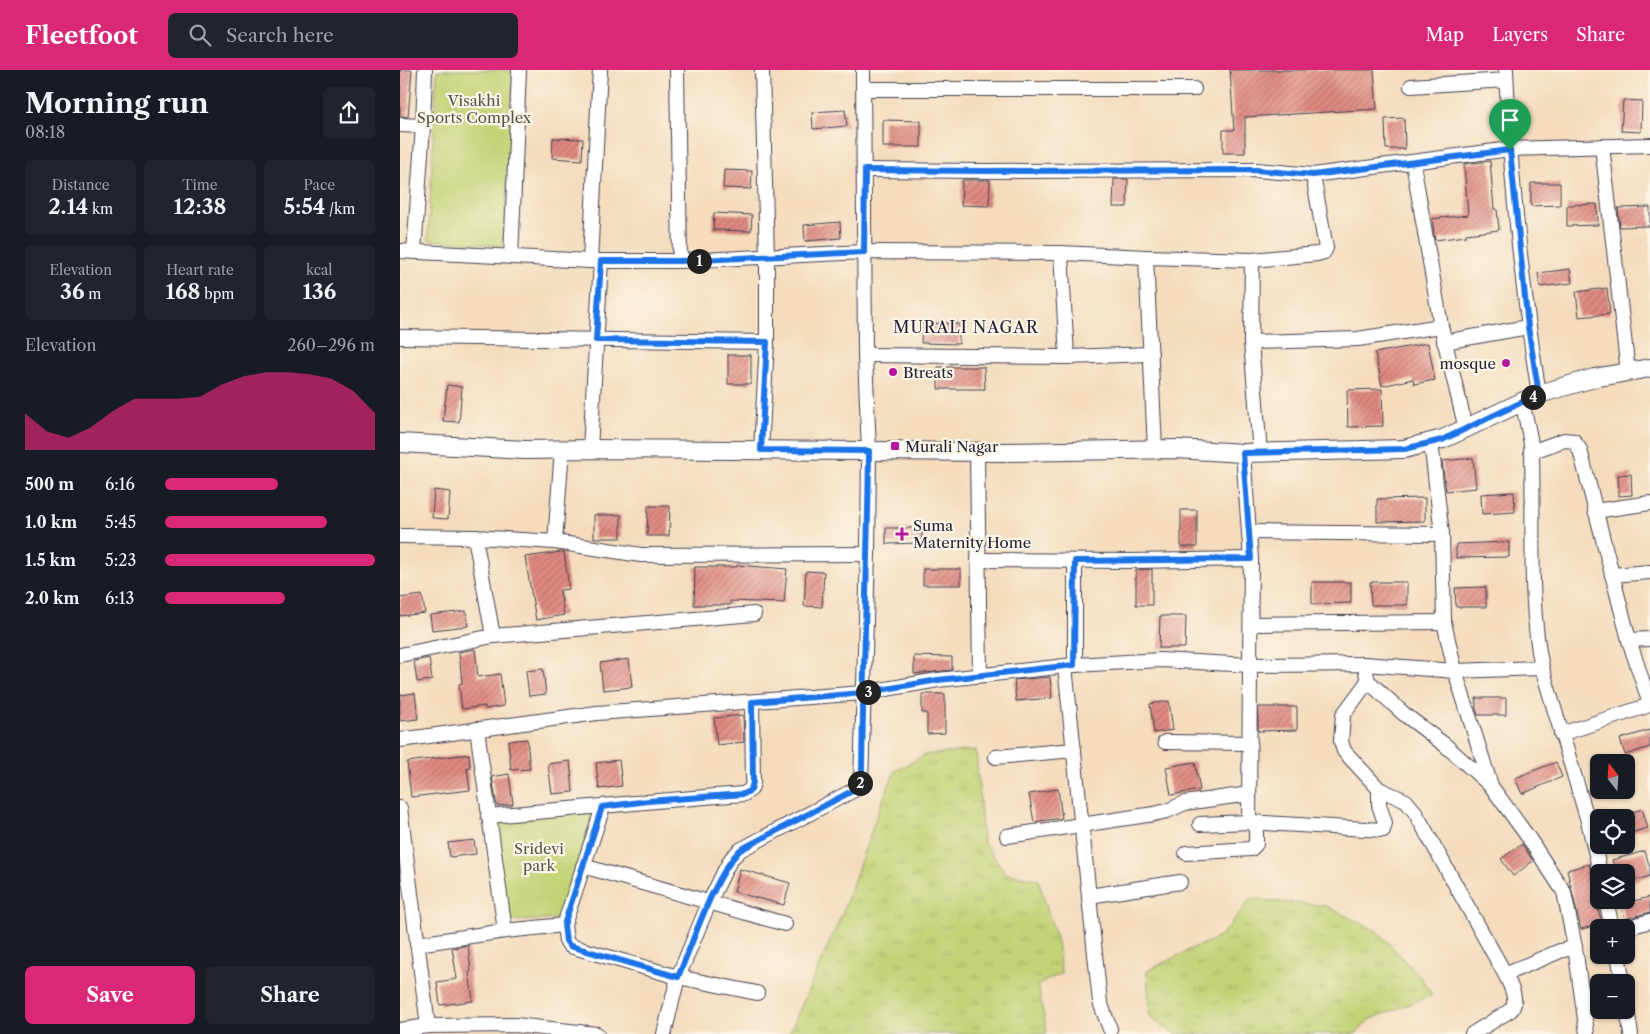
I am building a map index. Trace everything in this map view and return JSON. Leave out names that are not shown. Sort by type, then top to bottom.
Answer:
[{"type":"main road","points":[[400,443],[525,450],[976,452],[1177,449],[1251,453],[1404,449],[1442,440],[1539,394],[1594,378],[1650,368]]},
{"type":"street","points":[[425,70],[423,126],[407,252],[596,261],[680,261],[864,252],[1061,253],[1252,260],[1324,252],[1326,248],[1313,175]]},
{"type":"street","points":[[511,257],[519,70]]},
{"type":"street","points":[[590,449],[596,340],[600,70]]},
{"type":"street","points":[[677,70],[680,261]]},
{"type":"street","points":[[761,450],[767,342],[767,258],[762,70]]},
{"type":"street","points":[[664,1034],[678,977],[709,903],[731,859],[740,850],[856,789],[861,782],[869,451],[865,355],[863,70]]},
{"type":"street","points":[[1411,86],[1506,75],[1510,150],[1528,327],[1539,394]]},
{"type":"street","points":[[863,88],[1194,89]]},
{"type":"street","points":[[400,125],[423,126]]},
{"type":"street","points":[[865,170],[1256,170],[1313,175],[1510,150],[1650,145]]},
{"type":"street","points":[[1602,146],[1628,372]]},
{"type":"street","points":[[1413,163],[1444,342],[1466,429]]},
{"type":"street","points":[[1061,253],[1067,357]]},
{"type":"street","points":[[1146,257],[1155,449]]},
{"type":"street","points":[[1186,853],[1251,849],[1256,844],[1249,794],[1252,624],[1250,342],[1252,260]]},
{"type":"street","points":[[1250,342],[1358,339],[1441,326]]},
{"type":"street","points":[[1444,342],[1528,327]]},
{"type":"street","points":[[400,337],[767,342]]},
{"type":"street","points":[[865,355],[1067,357],[1152,354]]},
{"type":"street","points":[[1522,402],[1532,452],[1532,532],[1536,634],[1542,668],[1588,821],[1598,864]]},
{"type":"street","points":[[1532,452],[1564,440],[1574,441],[1580,450],[1629,640],[1650,705],[1561,734]]},
{"type":"street","points":[[1431,442],[1442,534],[1444,622],[1455,671],[1491,786]]},
{"type":"street","points":[[555,542],[562,449]]},
{"type":"street","points":[[976,452],[980,675]]},
{"type":"street","points":[[1595,511],[1650,503]]},
{"type":"street","points":[[1250,532],[1442,534]]},
{"type":"street","points":[[400,536],[475,537],[555,542],[641,555],[868,554]]},
{"type":"street","points":[[475,537],[493,636]]},
{"type":"street","points":[[978,560],[1251,559]]},
{"type":"street","points":[[1075,561],[1070,665],[1074,750],[1100,1002],[1110,1029]]},
{"type":"street","points":[[1612,575],[1650,572]]},
{"type":"street","points":[[400,655],[493,636],[754,614]]},
{"type":"street","points":[[1252,624],[1444,622]]},
{"type":"street","points":[[1629,640],[1650,639]]},
{"type":"street","points":[[400,740],[597,713],[863,693],[938,680],[1070,665],[1160,660],[1250,665],[1365,664],[1455,671],[1542,668]]},
{"type":"street","points":[[1365,664],[1368,681],[1404,714],[1445,745],[1491,786],[1564,892],[1575,947],[1587,1034]]},
{"type":"street","points":[[1368,681],[1343,715],[1341,740],[1344,751],[1379,789],[1406,801],[1415,812],[1505,974],[1515,1001],[1515,1006],[1511,1010],[1472,1034]]},
{"type":"street","points":[[488,816],[744,794],[751,790],[753,782],[752,702]]},
{"type":"street","points":[[477,729],[505,931]]},
{"type":"street","points":[[1165,742],[1250,743]]},
{"type":"street","points":[[996,757],[1074,750]]},
{"type":"street","points":[[1200,824],[1253,822],[1383,830],[1385,823],[1379,804],[1379,789]]},
{"type":"street","points":[[1007,836],[1154,814],[1167,811],[1185,803],[1249,794]]},
{"type":"street","points":[[602,807],[564,925],[566,941],[570,946],[678,977],[757,993]]},
{"type":"street","points":[[400,808],[401,829],[428,1026]]},
{"type":"street","points":[[583,866],[785,924]]},
{"type":"street","points":[[1089,896],[1180,882]]},
{"type":"street","points":[[1635,926],[1650,922]]},
{"type":"street","points":[[417,944],[505,931],[564,925]]},
{"type":"street","points":[[1505,974],[1560,951],[1575,947]]},
{"type":"street","points":[[1629,1019],[1631,1034]]},
{"type":"street","points":[[400,1030],[428,1026],[515,1025],[597,1034]]},
{"type":"green space","name":"Visakhi Sports Complex","points":[[437,70],[515,70],[503,246],[428,240]]},
{"type":"green space","points":[[976,750],[983,841],[1006,874],[1038,879],[1057,942],[1061,973],[1038,985],[1047,1034],[789,1034],[842,914],[881,804],[895,771],[925,755]]},
{"type":"green space","name":"Sridevi park","points":[[593,811],[562,919],[508,921],[494,822]]},
{"type":"green space","points":[[1251,899],[1326,906],[1378,932],[1422,979],[1432,995],[1369,1020],[1356,1034],[1176,1034],[1150,1018],[1147,971],[1220,937]]},
{"type":"building","points":[[400,70],[412,70],[408,117],[400,116]]},
{"type":"building","points":[[1230,70],[1374,70],[1377,109],[1245,117],[1245,153],[1223,153],[1223,130],[1234,130]]},
{"type":"building","points":[[1623,100],[1642,101],[1641,132],[1621,131]]},
{"type":"building","points":[[845,110],[847,126],[813,129],[812,112]]},
{"type":"building","points":[[1404,118],[1405,149],[1386,149],[1385,119]]},
{"type":"building","points":[[883,120],[921,121],[921,147],[883,147]]},
{"type":"building","points":[[553,138],[583,139],[582,160],[552,158]]},
{"type":"building","points":[[1490,161],[1494,209],[1497,209],[1499,230],[1435,240],[1432,219],[1468,215],[1464,164]]},
{"type":"building","points":[[724,170],[752,171],[751,189],[723,188]]},
{"type":"building","points":[[1114,179],[1128,179],[1127,207],[1113,207]]},
{"type":"building","points":[[962,180],[990,180],[989,206],[961,205]]},
{"type":"building","points":[[1531,183],[1560,183],[1560,205],[1531,206]]},
{"type":"building","points":[[1597,204],[1598,225],[1567,226],[1567,205]]},
{"type":"building","points":[[1650,207],[1650,226],[1620,227],[1618,208]]},
{"type":"building","points":[[714,213],[752,215],[751,231],[713,230]]},
{"type":"building","points":[[840,222],[841,238],[805,241],[804,225]]},
{"type":"building","points":[[1570,269],[1572,283],[1540,287],[1538,273]]},
{"type":"building","points":[[1607,288],[1610,314],[1579,317],[1576,292]]},
{"type":"building","points":[[922,323],[959,324],[959,344],[921,343]]},
{"type":"building","points":[[1428,343],[1435,380],[1414,384],[1413,379],[1382,386],[1375,353]]},
{"type":"building","points":[[728,355],[751,355],[751,384],[728,384]]},
{"type":"building","points":[[938,367],[984,367],[985,389],[938,389]]},
{"type":"building","points":[[447,385],[462,387],[459,422],[443,421]]},
{"type":"building","points":[[1382,389],[1383,426],[1348,427],[1347,390]]},
{"type":"building","points":[[1473,458],[1476,488],[1446,491],[1442,461]]},
{"type":"building","points":[[1631,474],[1632,495],[1619,496],[1618,475]]},
{"type":"building","points":[[434,490],[450,492],[448,519],[432,518]]},
{"type":"building","points":[[1514,492],[1515,512],[1482,514],[1481,494]]},
{"type":"building","points":[[1425,498],[1425,521],[1377,522],[1377,499]]},
{"type":"building","points":[[648,506],[670,506],[669,536],[647,536]]},
{"type":"building","points":[[1181,510],[1197,510],[1197,547],[1181,547]]},
{"type":"building","points":[[594,515],[621,515],[621,538],[594,538]]},
{"type":"building","points":[[886,528],[922,528],[922,543],[886,544]]},
{"type":"building","points":[[1509,542],[1509,557],[1456,558],[1456,544]]},
{"type":"building","points":[[564,552],[569,589],[560,590],[564,615],[536,620],[525,557]]},
{"type":"building","points":[[737,565],[787,569],[784,603],[730,601],[730,605],[694,605],[695,567],[737,567]]},
{"type":"building","points":[[923,569],[961,569],[961,585],[923,585]]},
{"type":"building","points":[[1152,569],[1152,605],[1136,605],[1136,570]]},
{"type":"building","points":[[806,571],[824,572],[822,607],[804,606]]},
{"type":"building","points":[[1312,582],[1351,582],[1351,603],[1312,604]]},
{"type":"building","points":[[1370,582],[1407,582],[1407,605],[1371,605]]},
{"type":"building","points":[[1486,587],[1486,607],[1456,607],[1455,588]]},
{"type":"building","points":[[422,595],[425,613],[400,616],[400,598]]},
{"type":"building","points":[[466,611],[468,626],[432,630],[430,615]]},
{"type":"building","points":[[1160,616],[1186,616],[1185,648],[1159,648]]},
{"type":"building","points":[[475,649],[478,677],[500,674],[504,706],[485,709],[485,706],[462,709],[459,684],[462,683],[459,652]]},
{"type":"building","points":[[914,656],[952,657],[952,670],[914,674]]},
{"type":"building","points":[[429,658],[432,680],[417,682],[414,661]]},
{"type":"building","points":[[629,659],[632,687],[603,690],[600,663]]},
{"type":"building","points":[[543,669],[546,694],[529,696],[526,671]]},
{"type":"building","points":[[1050,677],[1052,698],[1016,701],[1014,680]]},
{"type":"building","points":[[415,693],[418,719],[400,721],[400,695]]},
{"type":"building","points":[[922,694],[945,694],[945,733],[927,734],[927,713],[922,713]]},
{"type":"building","points":[[1476,698],[1506,698],[1506,715],[1478,715]]},
{"type":"building","points":[[1169,701],[1173,730],[1154,733],[1150,704]]},
{"type":"building","points":[[1258,707],[1297,707],[1297,730],[1258,731]]},
{"type":"building","points":[[743,715],[744,742],[717,745],[714,718]]},
{"type":"building","points":[[1650,730],[1650,747],[1628,754],[1625,754],[1620,739]]},
{"type":"building","points":[[527,739],[530,769],[511,770],[508,741]]},
{"type":"building","points":[[469,754],[470,768],[467,768],[470,790],[411,797],[407,762]]},
{"type":"building","points":[[619,760],[622,786],[599,789],[596,763]]},
{"type":"building","points":[[570,761],[573,792],[552,794],[548,764]]},
{"type":"building","points":[[1195,762],[1200,790],[1171,795],[1166,767]]},
{"type":"building","points":[[1556,762],[1562,777],[1522,794],[1515,778]]},
{"type":"building","points":[[509,774],[513,804],[497,806],[492,777]]},
{"type":"building","points":[[1058,789],[1062,818],[1034,822],[1029,794]]},
{"type":"building","points":[[1642,809],[1648,828],[1635,832],[1635,811]]},
{"type":"building","points":[[474,840],[476,854],[450,857],[448,843]]},
{"type":"building","points":[[1522,844],[1533,861],[1513,876],[1501,859]]},
{"type":"building","points":[[1645,851],[1650,868],[1650,876],[1635,880],[1635,864],[1613,864],[1612,860]]},
{"type":"building","points":[[1589,864],[1590,909],[1598,909],[1601,919],[1590,919],[1590,927],[1581,929],[1567,870]]},
{"type":"building","points":[[740,869],[790,883],[784,905],[734,892]]},
{"type":"building","points":[[1650,897],[1650,912],[1625,919],[1622,909],[1635,909],[1635,901]]},
{"type":"building","points":[[468,945],[473,1001],[440,1005],[437,982],[457,979],[452,948]]},
{"type":"place","name":"mosque","points":[[1506,363]]},
{"type":"place","name":"Btreats","points":[[893,372]]},
{"type":"place","name":"Murali Nagar","points":[[895,446]]},
{"type":"place","name":"Suma Maternity Home","points":[[902,534]]},
{"type":"district","name":"MURALI NAGAR","points":[[966,327]]},
{"type":"route","points":[[1510,150],[1313,175],[1256,170],[865,170],[864,252],[680,261],[601,261],[596,340],[767,342],[761,450],[869,451],[868,554],[863,693],[862,773],[861,782],[856,789],[740,850],[731,859],[709,903],[678,977],[570,946],[566,941],[564,925],[602,807],[648,801],[744,794],[751,790],[753,782],[752,702],[863,693],[938,680],[1074,665],[1075,561],[1251,559],[1243,453],[1404,449],[1442,440],[1539,394],[1528,327],[1510,150]]}]
